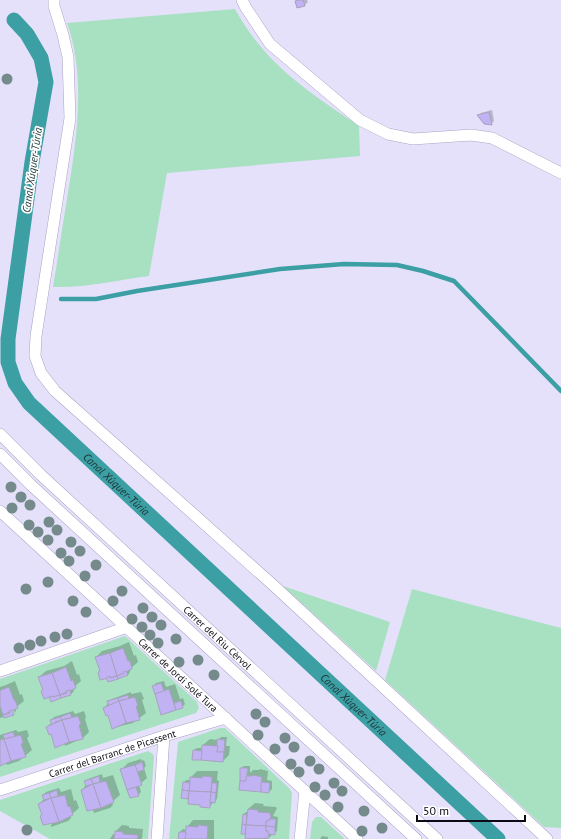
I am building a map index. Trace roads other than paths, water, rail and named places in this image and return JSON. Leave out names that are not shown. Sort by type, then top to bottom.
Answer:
[{"type":"street","points":[[54,0],[54,6],[68,57],[70,118],[36,336],[35,356],[41,373],[55,391],[272,584],[547,839]]},
{"type":"street","points":[[242,0],[270,44],[360,120],[388,134],[413,139],[470,135],[492,138],[561,173]]},
{"type":"street","name":"Carrer del Riu Cèrvol","points":[[0,434],[41,475],[437,839]]},
{"type":"street","name":"Carrer del Riu Cèrvol","points":[[0,454],[37,490],[416,839]]},
{"type":"street","name":"Carrer de Jordi Solé Tura","points":[[0,510],[357,839]]},
{"type":"street","points":[[0,671],[127,627]]},
{"type":"street","name":"Carrer del Barranc de Picassent","points":[[0,790],[164,736],[226,718]]},
{"type":"street","points":[[157,839],[164,736]]},
{"type":"street","points":[[300,839],[305,791]]},
{"type":"waterway","name":"Canal Xúquer-Túria","points":[[14,20],[27,34],[41,58],[46,82],[32,162],[8,339],[8,362],[15,383],[29,403],[498,839]]},
{"type":"waterway","points":[[61,299],[96,299],[137,291],[280,269],[344,264],[397,265],[423,271],[454,281],[561,391]]}]
